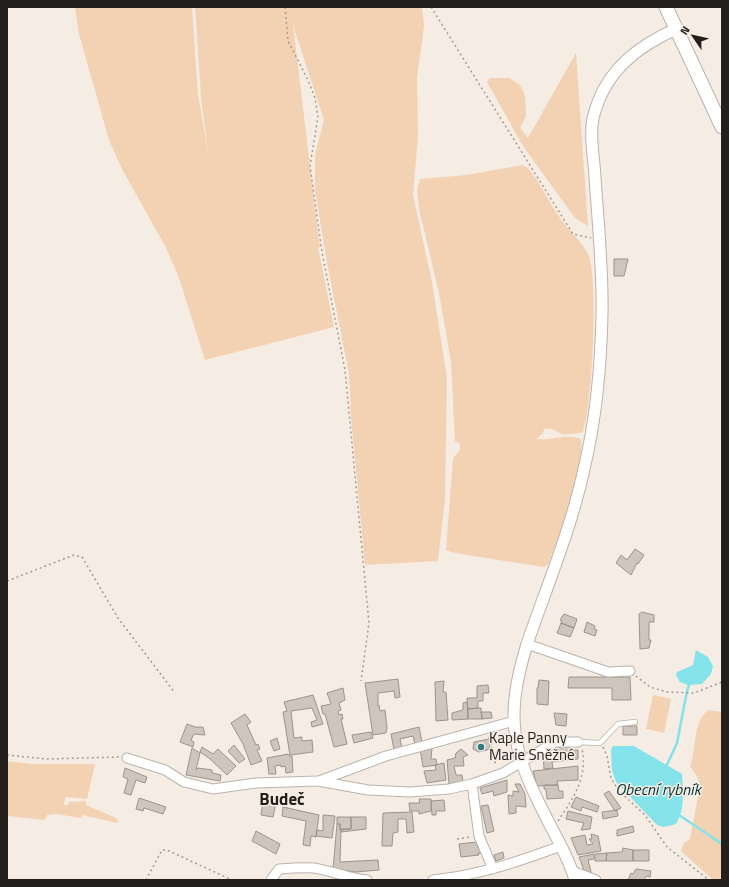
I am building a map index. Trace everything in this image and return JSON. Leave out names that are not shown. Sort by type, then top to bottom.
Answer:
[{"type":"main road","points":[[666,7],[722,127]]},
{"type":"street","points":[[596,880],[574,876],[520,761],[515,740],[514,721],[516,685],[527,644],[576,501],[590,440],[598,383],[602,315],[592,122],[595,110],[608,82],[627,58],[646,43],[676,29]]},
{"type":"street","points":[[527,644],[608,672],[630,671]]},
{"type":"street","points":[[318,781],[386,756],[514,721]]},
{"type":"street","points":[[127,758],[165,770],[184,782],[213,789],[256,783],[318,781],[368,790],[410,792],[449,789],[472,784],[503,773],[520,761],[554,742],[578,742]]},
{"type":"street","points":[[472,784],[479,836],[493,869]]},
{"type":"street","points":[[433,880],[462,877],[493,869],[561,846]]},
{"type":"street","points":[[271,880],[279,869],[304,867],[349,878],[367,880]]},
{"type":"lane","points":[[578,742],[600,743],[618,724],[635,722]]},
{"type":"path","points":[[285,7],[288,41],[308,80],[315,98],[318,117],[310,166],[322,252],[346,370],[369,623],[361,681]]},
{"type":"path","points":[[431,7],[573,234],[599,239]]},
{"type":"path","points":[[7,581],[74,555],[82,557],[118,618],[175,693]]},
{"type":"path","points":[[630,671],[650,687],[667,692],[694,693],[722,682]]},
{"type":"path","points":[[496,766],[491,744],[507,740]]},
{"type":"path","points":[[558,821],[581,780],[584,762],[581,747],[578,742]]},
{"type":"path","points":[[600,743],[607,756],[610,778],[618,790],[645,815],[667,847],[709,880]]},
{"type":"path","points":[[7,755],[46,759],[96,757],[127,758]]},
{"type":"path","points":[[457,839],[479,836]]},
{"type":"path","points":[[146,880],[162,850],[167,850],[232,880]]},
{"type":"shaded area","points":[[75,7],[192,7],[198,94],[208,152],[201,97],[195,7],[422,7],[424,26],[417,78],[418,136],[413,195],[432,282],[447,378],[445,500],[438,561],[365,565],[351,417],[349,374],[327,263],[315,190],[315,154],[324,120],[293,25],[320,248],[318,247],[334,327],[205,360],[178,275],[165,246],[122,169],[109,140],[79,34]]},
{"type":"shaded area","points":[[576,53],[588,226],[575,218],[523,146],[487,82],[490,78],[509,78],[520,85],[525,95],[526,116],[520,128],[528,138]]},
{"type":"shaded area","points":[[522,165],[528,168],[533,174],[560,218],[588,254],[593,288],[593,342],[589,396],[583,432],[565,434],[552,429],[544,429],[543,433],[536,439],[575,437],[581,439],[579,465],[570,501],[548,564],[544,567],[455,553],[446,550],[453,458],[460,450],[460,444],[455,441],[451,362],[439,293],[419,209],[417,190],[420,179],[466,175]]},
{"type":"shaded area","points":[[653,695],[671,699],[664,733],[646,729]]},
{"type":"shaded area","points":[[708,710],[722,712],[722,880],[713,880],[681,851],[684,843],[690,839],[700,785],[698,778],[690,766],[697,729],[703,715]]},
{"type":"shaded area","points":[[7,761],[31,764],[95,764],[87,799],[65,797],[64,805],[68,805],[69,802],[86,801],[86,805],[116,818],[118,823],[82,815],[81,818],[56,814],[47,815],[45,820],[7,816]]},
{"type":"water","points":[[696,650],[708,657],[713,666],[711,674],[702,684],[688,685],[680,682],[676,675],[677,672],[693,665]]},
{"type":"water","name":"Obecní rybník","points":[[613,746],[634,746],[682,774],[682,806],[681,813],[676,824],[664,827],[657,825],[616,782],[612,770],[611,750]]},
{"type":"building","points":[[614,259],[628,259],[624,276],[614,276]]},
{"type":"building","points":[[635,549],[644,555],[638,564],[637,563],[631,575],[616,563],[621,555],[627,560]]},
{"type":"building","points":[[642,612],[654,615],[654,622],[649,622],[649,640],[651,640],[649,648],[640,649],[639,614]]},
{"type":"building","points":[[564,614],[577,619],[574,628],[561,623],[562,621],[560,620]]},
{"type":"building","points":[[587,622],[595,626],[594,629],[597,630],[595,636],[584,632]]},
{"type":"building","points":[[561,623],[574,628],[570,637],[557,633]]},
{"type":"building","points":[[569,677],[630,677],[631,700],[612,700],[612,688],[568,688]]},
{"type":"building","points":[[398,679],[400,697],[395,698],[394,691],[378,693],[378,706],[379,705],[380,711],[385,710],[387,728],[386,733],[373,735],[365,683]]},
{"type":"building","points":[[539,680],[549,681],[548,705],[537,704],[537,688]]},
{"type":"building","points":[[444,681],[443,692],[446,692],[448,720],[436,721],[435,682]]},
{"type":"building","points":[[488,685],[489,693],[483,693],[483,701],[478,701],[478,708],[468,709],[467,698],[477,698],[477,686]]},
{"type":"building","points":[[343,688],[345,700],[339,703],[341,710],[338,711],[339,715],[342,714],[343,719],[341,719],[347,744],[334,747],[325,714],[323,714],[321,706],[331,704],[327,693]]},
{"type":"building","points":[[313,695],[323,724],[312,727],[311,722],[317,720],[312,708],[291,711],[294,738],[302,737],[302,741],[312,740],[313,752],[290,755],[283,712],[287,711],[284,702]]},
{"type":"building","points":[[467,702],[468,719],[452,720],[452,713],[463,710],[463,703]]},
{"type":"building","points":[[481,708],[482,719],[468,719],[468,709]]},
{"type":"building","points":[[481,712],[491,712],[492,718],[482,719]]},
{"type":"building","points":[[554,713],[567,714],[566,726],[556,725]]},
{"type":"building","points":[[245,714],[251,722],[247,725],[256,745],[258,744],[260,749],[257,750],[262,761],[251,765],[243,744],[231,723]]},
{"type":"building","points":[[187,724],[195,727],[203,727],[205,735],[194,734],[191,740],[194,742],[193,747],[180,742]]},
{"type":"building","points":[[623,726],[637,726],[637,735],[623,735]]},
{"type":"building","points":[[419,727],[422,742],[415,744],[413,736],[400,739],[402,748],[394,750],[391,734]]},
{"type":"building","points":[[371,732],[373,738],[354,743],[352,735]]},
{"type":"building","points":[[277,738],[280,749],[274,751],[270,741]]},
{"type":"building","name":"Kaple Panny Marie Sněžné","points":[[489,739],[490,749],[479,752],[473,749],[474,742]]},
{"type":"building","points":[[234,745],[245,759],[239,763],[228,751]]},
{"type":"building","points":[[572,746],[572,750],[578,750],[578,759],[552,762],[553,768],[544,769],[543,753],[555,752],[554,748]]},
{"type":"building","points":[[202,747],[213,754],[218,749],[236,766],[227,775],[209,758],[200,752]]},
{"type":"building","points":[[192,748],[200,753],[196,770],[198,768],[212,770],[212,773],[221,775],[220,781],[186,775]]},
{"type":"building","points":[[420,748],[432,748],[431,759],[436,759],[437,765],[423,767]]},
{"type":"building","points":[[461,749],[468,755],[463,757],[464,766],[454,766],[456,775],[462,775],[463,782],[449,784],[447,760],[455,758],[456,753]]},
{"type":"building","points":[[288,754],[289,756],[292,756],[293,772],[286,773],[285,766],[281,767],[281,765],[275,766],[276,774],[269,774],[267,758]]},
{"type":"building","points":[[444,763],[446,780],[427,783],[424,771],[436,770],[435,765]]},
{"type":"building","points":[[578,766],[578,780],[557,781],[558,785],[537,786],[533,771]]},
{"type":"building","points":[[125,768],[147,777],[145,783],[136,780],[131,795],[124,793],[128,779],[123,777]]},
{"type":"building","points":[[507,780],[507,792],[494,796],[493,791],[482,794],[480,788]]},
{"type":"building","points":[[515,784],[520,784],[525,794],[526,807],[516,806],[516,813],[509,814],[508,795],[513,796],[513,791],[519,792]]},
{"type":"building","points":[[544,785],[558,785],[559,791],[563,791],[563,798],[547,799]]},
{"type":"building","points":[[609,791],[621,808],[615,811],[604,794]]},
{"type":"building","points":[[576,797],[599,806],[597,812],[582,807],[581,811],[571,807]]},
{"type":"building","points":[[139,798],[166,807],[163,814],[144,808],[143,811],[136,809]]},
{"type":"building","points":[[419,799],[431,799],[431,811],[419,814],[419,811],[410,811],[409,803],[420,803]]},
{"type":"building","points":[[444,800],[445,811],[436,811],[436,815],[432,815],[431,801]]},
{"type":"building","points":[[263,801],[276,803],[273,817],[261,815]]},
{"type":"building","points":[[488,805],[494,831],[487,833],[481,806]]},
{"type":"building","points":[[283,807],[319,815],[316,837],[311,836],[310,846],[303,845],[306,821],[282,816]]},
{"type":"building","points":[[617,810],[618,816],[603,819],[602,812]]},
{"type":"building","points":[[568,811],[592,817],[590,829],[581,830],[584,823],[566,819]]},
{"type":"building","points":[[412,812],[414,832],[407,833],[406,819],[398,819],[398,832],[393,833],[392,846],[382,846],[383,813]]},
{"type":"building","points":[[323,815],[335,816],[332,838],[316,836],[317,830],[323,831]]},
{"type":"building","points":[[337,817],[351,817],[351,829],[340,830],[340,824],[337,824]]},
{"type":"building","points":[[351,817],[366,817],[366,829],[341,832],[341,829],[351,829]]},
{"type":"building","points":[[337,824],[340,824],[340,830],[341,829],[340,862],[378,860],[379,870],[356,872],[333,869]]},
{"type":"building","points":[[633,826],[634,832],[617,836],[617,830]]},
{"type":"building","points":[[256,831],[280,844],[276,854],[252,841]]},
{"type":"building","points":[[591,834],[598,836],[601,851],[578,855],[571,838],[585,835],[587,845],[593,844],[589,839],[592,839]]},
{"type":"building","points":[[477,842],[478,848],[481,847],[482,853],[478,853],[479,855],[461,857],[459,844]]},
{"type":"building","points":[[623,848],[633,850],[633,861],[606,861],[607,853],[622,852]]},
{"type":"building","points":[[633,850],[649,850],[649,861],[633,861]]},
{"type":"building","points":[[503,852],[504,858],[496,861],[494,855]]},
{"type":"building","points":[[607,853],[606,861],[595,861],[595,854]]},
{"type":"building","points":[[594,854],[594,859],[588,860],[592,876],[585,873],[579,857]]},
{"type":"building","points":[[636,869],[651,871],[650,877],[646,876],[644,880],[628,880],[631,873],[633,874]]},
{"type":"waterway","points":[[666,767],[677,743],[690,682]]},
{"type":"waterway","points":[[679,815],[722,844]]},
{"type":"place","name":"Kaple Panny Marie Sněžné","points":[[481,747]]},
{"type":"district","name":"Budeč","points":[[282,799]]}]
